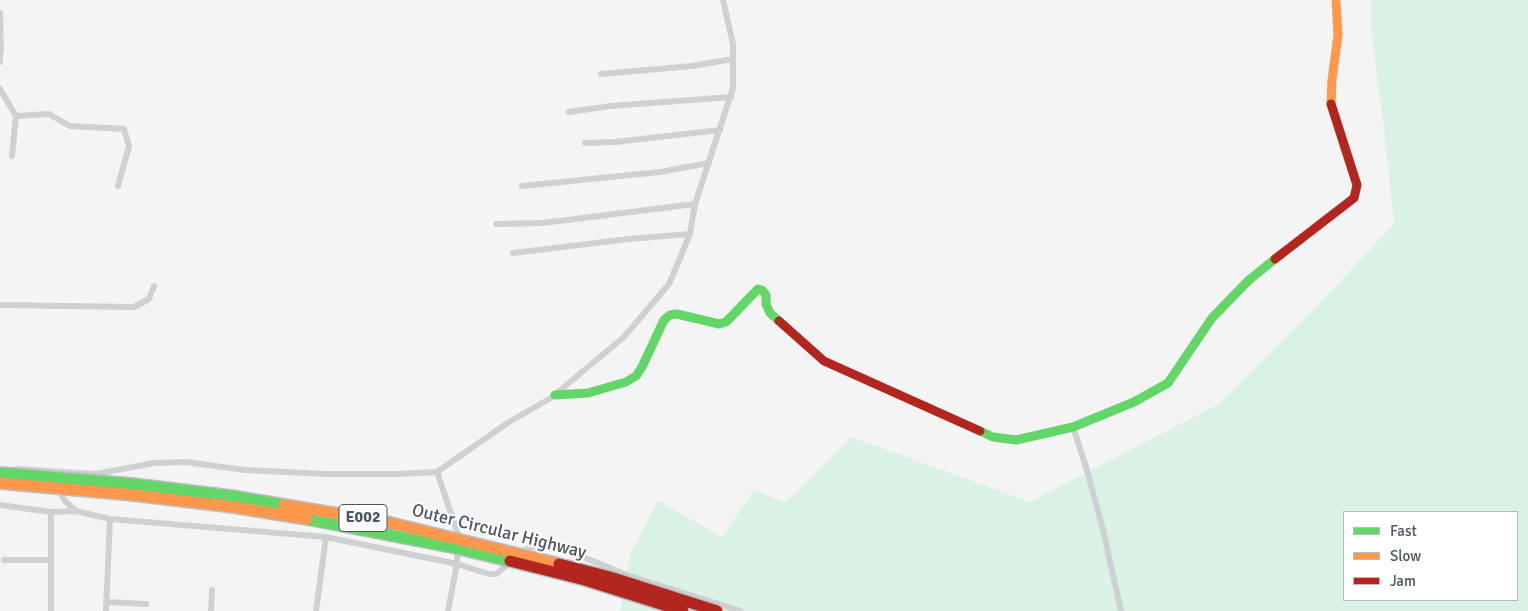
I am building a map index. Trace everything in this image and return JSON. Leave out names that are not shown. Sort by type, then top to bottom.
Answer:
[{"type":"main road","points":[[555,395],[588,393],[626,382],[636,376],[642,367],[664,320],[670,315],[678,314],[719,324],[726,322],[758,289],[762,290],[766,295],[766,304],[770,313],[824,361],[993,437],[1016,440],[1073,427],[1134,402],[1168,383],[1212,318],[1249,280],[1354,198],[1357,184],[1331,105],[1338,35],[1336,0]]},
{"type":"main road","name":"Outer Circular Highway","points":[[0,473],[132,484],[204,493],[377,521],[527,555],[610,577],[717,611]]},
{"type":"main road","name":"Outer Circular Highway","points":[[0,483],[134,495],[234,507],[334,524],[490,556],[585,580],[683,611]]},
{"type":"street","points":[[0,468],[96,474],[154,463],[186,462],[245,470],[326,474],[437,472],[509,422],[555,395],[624,337],[669,284],[690,234],[696,204],[733,88],[732,44],[724,0]]},
{"type":"street","points":[[0,13],[0,62]]},
{"type":"street","points":[[600,74],[692,66],[733,59]]},
{"type":"street","points":[[0,89],[16,116],[12,156]]},
{"type":"street","points":[[569,112],[611,106],[730,97]]},
{"type":"street","points":[[16,116],[49,114],[70,126],[124,129],[129,146],[118,186]]},
{"type":"street","points":[[585,143],[615,142],[720,130]]},
{"type":"street","points":[[522,186],[660,172],[709,163]]},
{"type":"street","points":[[496,224],[543,224],[696,204]]},
{"type":"street","points":[[513,253],[690,234]]},
{"type":"street","points":[[0,305],[134,307],[148,299],[154,286]]},
{"type":"street","points":[[1073,427],[1094,496],[1121,611]]},
{"type":"street","points":[[50,470],[57,488],[76,511]]},
{"type":"street","points":[[437,472],[458,534],[457,564],[452,599],[448,611]]},
{"type":"street","points":[[0,505],[51,512],[76,511],[110,519],[326,537],[457,564],[489,574],[496,574],[528,548],[548,545],[563,549],[630,576],[741,611]]},
{"type":"street","points":[[51,512],[51,611]]},
{"type":"street","points":[[106,611],[110,519]]},
{"type":"street","points":[[316,611],[326,537]]},
{"type":"street","points":[[4,560],[51,560]]},
{"type":"street","points":[[211,611],[212,590]]},
{"type":"street","points":[[107,602],[146,604]]},
{"type":"green space","points":[[1371,0],[1528,0],[1528,611],[620,611],[630,554],[658,501],[722,537],[754,490],[785,503],[851,437],[1030,502],[1219,404],[1318,305],[1394,224],[1371,31]]},
{"type":"traffic: fast","points":[[980,431],[993,437],[1016,440],[1073,427],[1134,402],[1168,383],[1212,318],[1249,280],[1275,259]]},
{"type":"traffic: fast","points":[[555,395],[588,393],[626,382],[636,376],[664,320],[670,315],[677,314],[719,324],[726,322],[758,289],[762,290],[766,295],[766,304],[770,313],[779,321]]},
{"type":"traffic: fast","points":[[0,473],[132,484],[231,496],[284,505]]},
{"type":"traffic: fast","points":[[307,519],[452,547],[510,561]]},
{"type":"traffic: slow","points":[[1331,104],[1338,35],[1336,0]]},
{"type":"traffic: slow","points":[[0,483],[134,495],[234,507],[307,519]]},
{"type":"traffic: slow","points":[[284,505],[386,522],[559,564]]},
{"type":"traffic: jam","points":[[1275,259],[1354,198],[1357,185],[1331,104]]},
{"type":"traffic: jam","points":[[779,321],[824,361],[980,431]]},
{"type":"traffic: jam","points":[[510,561],[585,580],[683,611]]},
{"type":"traffic: jam","points":[[559,564],[610,577],[717,611]]}]
